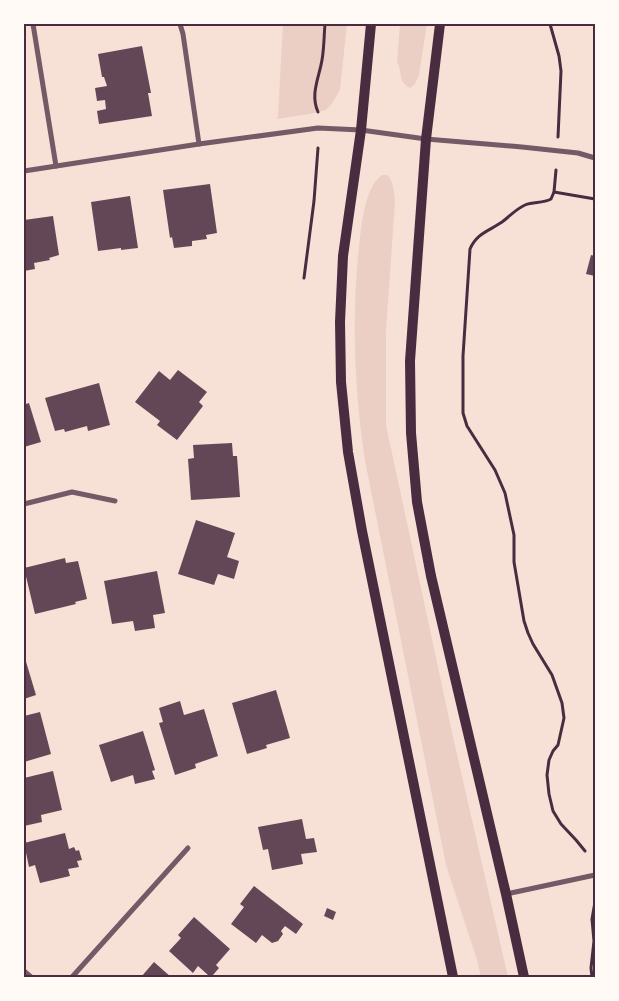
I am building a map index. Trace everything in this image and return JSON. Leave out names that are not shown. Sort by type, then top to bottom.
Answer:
[{"type":"main road","points":[[371,24],[362,130],[343,256],[340,322],[341,382],[348,452],[362,531],[453,977]]},
{"type":"main road","points":[[440,24],[426,139],[410,361],[411,433],[417,502],[431,576],[524,977]]},
{"type":"street","points":[[41,24],[33,24],[56,166]]},
{"type":"street","points":[[180,24],[199,144]]},
{"type":"street","points":[[24,171],[318,128],[362,130],[426,139],[578,153],[595,158]]},
{"type":"street","points":[[24,504],[72,492],[115,501]]},
{"type":"street","points":[[72,977],[188,848]]},
{"type":"street","points":[[506,894],[595,875]]},
{"type":"street","points":[[24,971],[31,977]]},
{"type":"path","points":[[318,112],[314,92],[322,60],[325,24]]},
{"type":"path","points":[[550,24],[561,71],[558,137]]},
{"type":"path","points":[[304,278],[314,201],[318,148]]},
{"type":"path","points":[[556,170],[554,192],[551,199],[545,203],[526,204],[518,208],[504,220],[481,234],[473,242],[470,249],[463,356],[463,408],[467,426],[495,470],[505,493],[514,535],[514,562],[524,621],[533,644],[552,675],[562,703],[564,718],[558,745],[549,760],[547,775],[553,811],[561,824],[585,851]]},
{"type":"path","points":[[554,192],[595,199]]},
{"type":"path","points":[[592,977],[594,941],[592,913],[595,902]]},
{"type":"shaded area","points":[[283,24],[347,24],[340,90],[326,110],[277,119]]},
{"type":"shaded area","points":[[400,24],[427,24],[419,75],[415,84],[410,88],[403,82],[397,62]]},
{"type":"shaded area","points":[[382,175],[387,175],[391,180],[395,202],[386,331],[386,425],[453,737],[508,977],[481,977],[446,865],[365,461],[356,378],[355,294],[364,213],[372,187]]},
{"type":"building","points":[[142,46],[151,93],[148,93],[152,116],[99,124],[97,111],[106,109],[105,100],[97,101],[95,88],[107,86],[104,77],[102,77],[98,54]]},
{"type":"building","points":[[210,184],[217,233],[206,235],[207,239],[192,241],[192,246],[174,248],[172,237],[170,238],[163,190]]},
{"type":"building","points":[[130,196],[138,248],[98,251],[91,202]]},
{"type":"building","points":[[53,216],[59,255],[49,258],[50,260],[34,263],[35,269],[24,271],[24,220]]},
{"type":"building","points":[[591,255],[595,256],[595,276],[586,274]]},
{"type":"building","points":[[178,370],[207,392],[199,402],[203,406],[177,440],[157,425],[160,421],[135,402],[159,371],[170,380]]},
{"type":"building","points":[[99,383],[110,425],[88,431],[87,426],[65,432],[64,429],[55,431],[45,398]]},
{"type":"building","points":[[24,399],[26,404],[29,403],[41,442],[24,447]]},
{"type":"building","points":[[232,443],[233,456],[237,456],[240,497],[191,500],[188,459],[194,458],[193,445]]},
{"type":"building","points":[[196,520],[235,533],[227,557],[239,561],[234,579],[218,574],[214,585],[178,574]]},
{"type":"building","points":[[65,558],[66,563],[78,561],[87,599],[75,602],[76,604],[35,614],[24,568]]},
{"type":"building","points":[[157,571],[165,613],[153,615],[155,628],[135,631],[133,621],[112,624],[104,581]]},
{"type":"building","points":[[24,655],[36,695],[24,699]]},
{"type":"building","points":[[276,690],[290,738],[266,745],[267,748],[247,754],[232,703]]},
{"type":"building","points":[[180,701],[184,715],[204,709],[218,756],[195,764],[196,768],[175,775],[159,723],[163,722],[159,708]]},
{"type":"building","points":[[40,712],[51,754],[24,762],[24,716]]},
{"type":"building","points":[[143,731],[155,770],[152,771],[155,779],[135,784],[133,775],[111,782],[99,745]]},
{"type":"building","points":[[53,771],[62,810],[41,815],[42,822],[24,826],[24,778]]},
{"type":"building","points":[[302,819],[306,839],[314,838],[317,852],[301,854],[303,864],[272,870],[268,849],[263,850],[258,827]]},
{"type":"building","points":[[65,833],[69,849],[74,847],[76,851],[79,850],[82,860],[77,861],[79,867],[68,869],[70,876],[40,883],[35,865],[29,867],[24,843]]},
{"type":"building","points":[[254,886],[303,924],[296,934],[285,926],[281,931],[283,934],[278,941],[272,943],[262,935],[256,943],[231,924],[244,907],[240,904]]},
{"type":"building","points":[[327,908],[336,912],[333,920],[324,916]]},
{"type":"building","points":[[194,917],[230,949],[216,965],[219,968],[213,975],[208,975],[198,966],[193,973],[169,951],[181,938],[178,935]]},
{"type":"building","points":[[154,962],[171,977],[141,977]]}]
